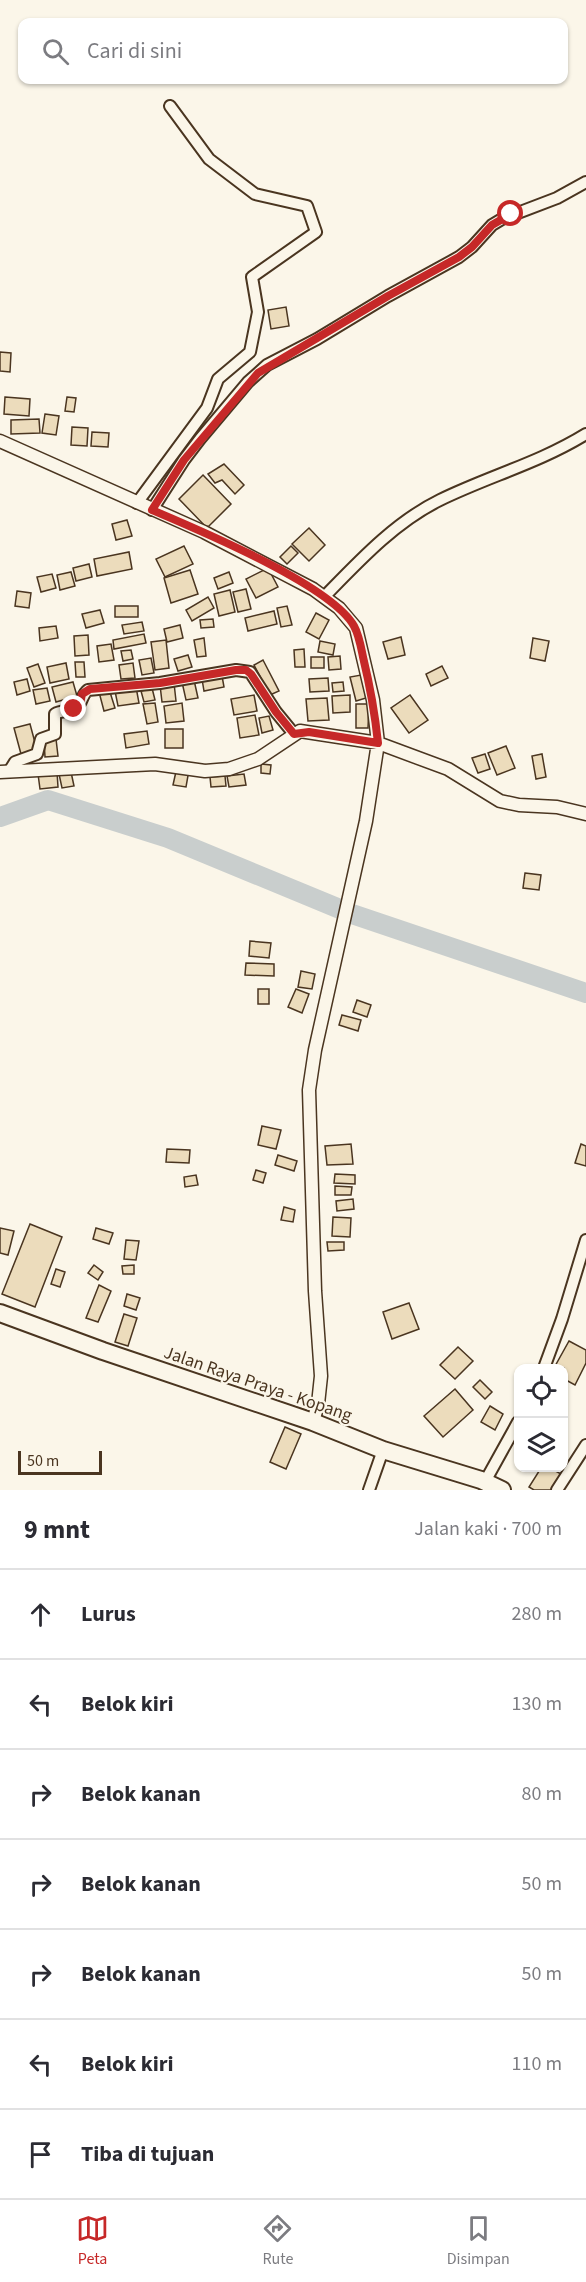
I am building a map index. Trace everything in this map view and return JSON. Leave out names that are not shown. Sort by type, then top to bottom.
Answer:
[{"type":"highway","name":"Jalan Raya Praya - Kopang","points":[[0,1313],[103,1351],[313,1422],[383,1450],[481,1480],[502,1490]]},
{"type":"street","points":[[137,504],[207,408],[218,379],[250,352],[258,312],[252,277],[316,232],[307,206],[255,194],[208,159],[170,106]]},
{"type":"street","points":[[152,510],[200,439],[249,382],[267,365],[317,339],[459,257],[472,247],[492,225],[502,219],[557,198],[586,182]]},
{"type":"street","points":[[324,597],[367,553],[420,512],[461,490],[546,457],[586,434]]},
{"type":"street","points":[[0,441],[204,532],[297,580],[345,613],[356,628],[373,700],[378,743],[366,821],[309,1090],[315,1291],[321,1376],[318,1404],[313,1422]]},
{"type":"street","points":[[5,771],[15,762],[37,754],[41,739],[55,734],[55,714],[76,708],[80,704],[82,694],[88,690],[160,683],[236,670],[250,672],[276,712],[294,734]]},
{"type":"street","points":[[5,771],[154,764],[205,771],[229,769],[258,759],[294,734],[309,732],[378,743],[448,769],[500,801],[519,805],[557,807],[586,814]]},
{"type":"street","points":[[545,1364],[565,1311],[586,1240]]},
{"type":"street","points":[[481,1480],[487,1478],[514,1431]]},
{"type":"street","points":[[557,1490],[586,1445]]},
{"type":"street","points":[[369,1490],[383,1450]]},
{"type":"building","points":[[286,307],[289,326],[271,329],[268,310]]},
{"type":"building","points":[[0,352],[11,353],[10,372],[0,371]]},
{"type":"building","points":[[5,397],[30,399],[29,416],[4,414]]},
{"type":"building","points":[[67,397],[76,398],[74,412],[65,411]]},
{"type":"building","points":[[45,414],[59,416],[56,435],[42,433]]},
{"type":"building","points":[[39,419],[40,433],[11,434],[11,420]]},
{"type":"building","points":[[72,427],[88,428],[87,446],[71,445]]},
{"type":"building","points":[[92,432],[109,433],[108,447],[91,446]]},
{"type":"building","points":[[224,464],[244,485],[235,494],[222,480],[215,483],[208,474]]},
{"type":"building","points":[[203,475],[231,504],[207,528],[179,499]]},
{"type":"building","points":[[127,520],[132,536],[116,540],[112,524]]},
{"type":"building","points":[[309,528],[325,545],[309,561],[292,544]]},
{"type":"building","points":[[184,546],[193,564],[165,577],[156,559]]},
{"type":"building","points":[[291,546],[298,553],[287,564],[280,557]]},
{"type":"building","points":[[129,552],[132,569],[97,576],[94,559]]},
{"type":"building","points":[[89,564],[92,577],[76,581],[73,568]]},
{"type":"building","points":[[268,568],[278,587],[256,598],[246,579]]},
{"type":"building","points":[[190,570],[198,594],[171,603],[164,578]]},
{"type":"building","points":[[71,572],[75,586],[60,590],[57,575]]},
{"type":"building","points":[[229,572],[233,583],[218,589],[214,578]]},
{"type":"building","points":[[52,574],[56,588],[41,592],[37,577]]},
{"type":"building","points":[[246,589],[251,609],[238,612],[233,592]]},
{"type":"building","points":[[230,590],[235,612],[219,616],[214,594]]},
{"type":"building","points":[[17,591],[31,593],[29,608],[15,606]]},
{"type":"building","points":[[208,597],[214,608],[192,621],[186,610]]},
{"type":"building","points":[[115,606],[138,606],[138,617],[115,617]]},
{"type":"building","points":[[287,606],[292,625],[281,627],[277,608]]},
{"type":"building","points":[[100,610],[104,623],[86,628],[82,614]]},
{"type":"building","points":[[274,611],[277,624],[248,631],[245,618]]},
{"type":"building","points":[[316,613],[329,620],[319,639],[306,632]]},
{"type":"building","points":[[213,619],[214,627],[201,628],[200,620]]},
{"type":"building","points":[[142,622],[144,631],[124,634],[122,625]]},
{"type":"building","points":[[180,625],[183,638],[167,642],[164,629]]},
{"type":"building","points":[[56,626],[58,638],[40,641],[39,628]]},
{"type":"building","points":[[144,634],[146,643],[114,649],[113,640]]},
{"type":"building","points":[[88,635],[89,655],[75,656],[74,636]]},
{"type":"building","points":[[401,637],[405,655],[388,659],[383,642]]},
{"type":"building","points":[[204,638],[206,656],[197,657],[194,640]]},
{"type":"building","points":[[533,638],[549,641],[545,661],[530,658]]},
{"type":"building","points":[[166,640],[169,668],[155,670],[151,642]]},
{"type":"building","points":[[320,641],[335,644],[333,655],[318,652]]},
{"type":"building","points":[[111,644],[114,660],[99,662],[97,646]]},
{"type":"building","points":[[304,649],[305,667],[295,667],[294,650]]},
{"type":"building","points":[[131,650],[133,659],[123,661],[121,651]]},
{"type":"building","points":[[188,655],[192,667],[178,671],[174,659]]},
{"type":"building","points":[[340,656],[341,669],[329,670],[328,657]]},
{"type":"building","points":[[311,657],[324,657],[324,668],[311,668]]},
{"type":"building","points":[[151,658],[154,673],[142,675],[139,660]]},
{"type":"building","points":[[263,660],[279,691],[270,695],[254,665]]},
{"type":"building","points":[[75,662],[84,662],[85,677],[76,677]]},
{"type":"building","points":[[66,663],[69,679],[50,683],[47,667]]},
{"type":"building","points":[[133,663],[135,678],[121,679],[119,665]]},
{"type":"building","points":[[38,664],[45,683],[34,687],[27,668]]},
{"type":"building","points":[[442,666],[448,678],[431,686],[426,674]]},
{"type":"building","points":[[361,675],[366,698],[356,701],[350,677]]},
{"type":"building","points":[[222,676],[224,687],[204,691],[202,679]]},
{"type":"building","points":[[328,678],[329,691],[310,692],[309,679]]},
{"type":"building","points":[[27,679],[30,691],[17,695],[14,682]]},
{"type":"building","points":[[194,680],[198,698],[186,700],[182,682]]},
{"type":"building","points":[[73,682],[77,696],[56,702],[52,687]]},
{"type":"building","points":[[343,682],[344,691],[333,692],[332,683]]},
{"type":"building","points":[[174,683],[176,701],[162,702],[160,685]]},
{"type":"building","points":[[136,687],[139,703],[118,706],[115,691]]},
{"type":"building","points":[[47,688],[50,701],[36,704],[33,690]]},
{"type":"building","points":[[152,688],[155,700],[144,702],[141,691]]},
{"type":"building","points":[[109,689],[115,708],[104,711],[99,692]]},
{"type":"building","points":[[254,695],[257,711],[234,715],[231,699]]},
{"type":"building","points":[[350,695],[350,712],[333,713],[332,696]]},
{"type":"building","points":[[410,695],[428,720],[409,733],[391,708]]},
{"type":"building","points":[[327,698],[329,720],[308,721],[306,699]]},
{"type":"building","points":[[155,703],[158,722],[147,724],[143,704]]},
{"type":"building","points":[[182,703],[184,721],[166,723],[164,706]]},
{"type":"building","points":[[356,704],[369,704],[368,728],[356,728]]},
{"type":"building","points":[[255,715],[259,735],[240,738],[237,718]]},
{"type":"building","points":[[269,716],[273,730],[262,733],[259,718]]},
{"type":"building","points":[[30,724],[37,750],[21,754],[14,728]]},
{"type":"building","points":[[165,729],[183,729],[183,748],[165,748]]},
{"type":"building","points":[[147,731],[149,744],[126,748],[124,734]]},
{"type":"building","points":[[56,739],[58,756],[45,757],[44,740]]},
{"type":"building","points":[[506,746],[515,768],[497,775],[488,753]]},
{"type":"building","points":[[485,754],[490,769],[478,773],[472,758]]},
{"type":"building","points":[[542,754],[546,777],[536,779],[532,756]]},
{"type":"building","points":[[261,764],[271,765],[270,774],[261,773]]},
{"type":"building","points":[[177,767],[189,770],[186,787],[173,785]]},
{"type":"building","points":[[57,772],[58,787],[40,789],[38,774]]},
{"type":"building","points":[[71,772],[74,786],[62,788],[59,774]]},
{"type":"building","points":[[244,774],[246,785],[229,787],[227,776]]},
{"type":"building","points":[[225,776],[226,786],[211,787],[210,777]]},
{"type":"building","points":[[525,873],[541,875],[539,890],[523,888]]},
{"type":"building","points":[[250,941],[271,943],[269,958],[249,956]]},
{"type":"building","points":[[246,963],[274,964],[274,976],[245,975]]},
{"type":"building","points":[[301,971],[315,974],[312,989],[298,987]]},
{"type":"building","points":[[258,989],[269,989],[269,1004],[258,1004]]},
{"type":"building","points":[[296,989],[309,994],[302,1013],[288,1007]]},
{"type":"building","points":[[357,1000],[371,1005],[367,1017],[353,1012]]},
{"type":"building","points":[[342,1015],[361,1020],[358,1031],[339,1025]]},
{"type":"building","points":[[262,1126],[281,1130],[276,1149],[258,1145]]},
{"type":"building","points":[[351,1144],[353,1164],[327,1165],[325,1146]]},
{"type":"building","points":[[581,1144],[586,1146],[586,1166],[575,1163]]},
{"type":"building","points":[[167,1149],[190,1150],[189,1163],[166,1162]]},
{"type":"building","points":[[278,1155],[297,1161],[294,1171],[275,1165]]},
{"type":"building","points":[[256,1170],[266,1173],[263,1183],[253,1180]]},
{"type":"building","points":[[335,1174],[355,1175],[355,1184],[334,1183]]},
{"type":"building","points":[[196,1175],[198,1185],[185,1187],[184,1177]]},
{"type":"building","points":[[335,1186],[352,1187],[351,1195],[335,1195]]},
{"type":"building","points":[[353,1199],[354,1209],[337,1211],[336,1201]]},
{"type":"building","points":[[284,1207],[295,1210],[293,1222],[281,1220]]},
{"type":"building","points":[[333,1217],[351,1218],[350,1237],[332,1236]]},
{"type":"building","points":[[30,1224],[62,1237],[35,1307],[2,1294]]},
{"type":"building","points":[[0,1228],[14,1231],[8,1255],[0,1253]]},
{"type":"building","points":[[96,1228],[113,1233],[109,1244],[93,1239]]},
{"type":"building","points":[[126,1240],[139,1241],[136,1260],[124,1259]]},
{"type":"building","points":[[327,1242],[344,1242],[344,1250],[328,1251]]},
{"type":"building","points":[[94,1265],[103,1272],[98,1280],[88,1273]]},
{"type":"building","points":[[134,1265],[134,1274],[123,1274],[122,1266]]},
{"type":"building","points":[[56,1269],[65,1272],[60,1287],[51,1284]]},
{"type":"building","points":[[99,1285],[111,1291],[98,1322],[86,1318]]},
{"type":"building","points":[[127,1294],[140,1298],[136,1310],[124,1306]]},
{"type":"building","points":[[409,1303],[419,1329],[392,1339],[383,1312]]},
{"type":"building","points":[[124,1314],[137,1318],[128,1346],[115,1342]]},
{"type":"building","points":[[569,1341],[586,1350],[586,1363],[575,1385],[568,1381],[568,1364],[556,1364]]},
{"type":"building","points":[[458,1347],[473,1361],[455,1379],[440,1365]]},
{"type":"building","points":[[480,1380],[492,1392],[485,1399],[473,1387]]},
{"type":"building","points":[[455,1389],[473,1410],[443,1437],[424,1416]]},
{"type":"building","points":[[490,1406],[503,1414],[495,1430],[481,1422]]},
{"type":"building","points":[[285,1427],[301,1434],[286,1469],[270,1462]]},
{"type":"building","points":[[538,1472],[557,1472],[563,1475],[554,1490],[534,1490],[529,1487]]},
{"type":"waterway","points":[[0,817],[48,800],[168,838],[352,914],[586,993]]},
{"type":"route","points":[[74,709],[80,704],[82,694],[90,689],[160,683],[246,670],[294,734],[300,731],[378,743],[373,700],[361,646],[356,628],[345,613],[297,580],[204,532],[152,510],[200,439],[249,382],[267,365],[317,339],[459,257],[472,247],[492,225],[511,214]]}]
